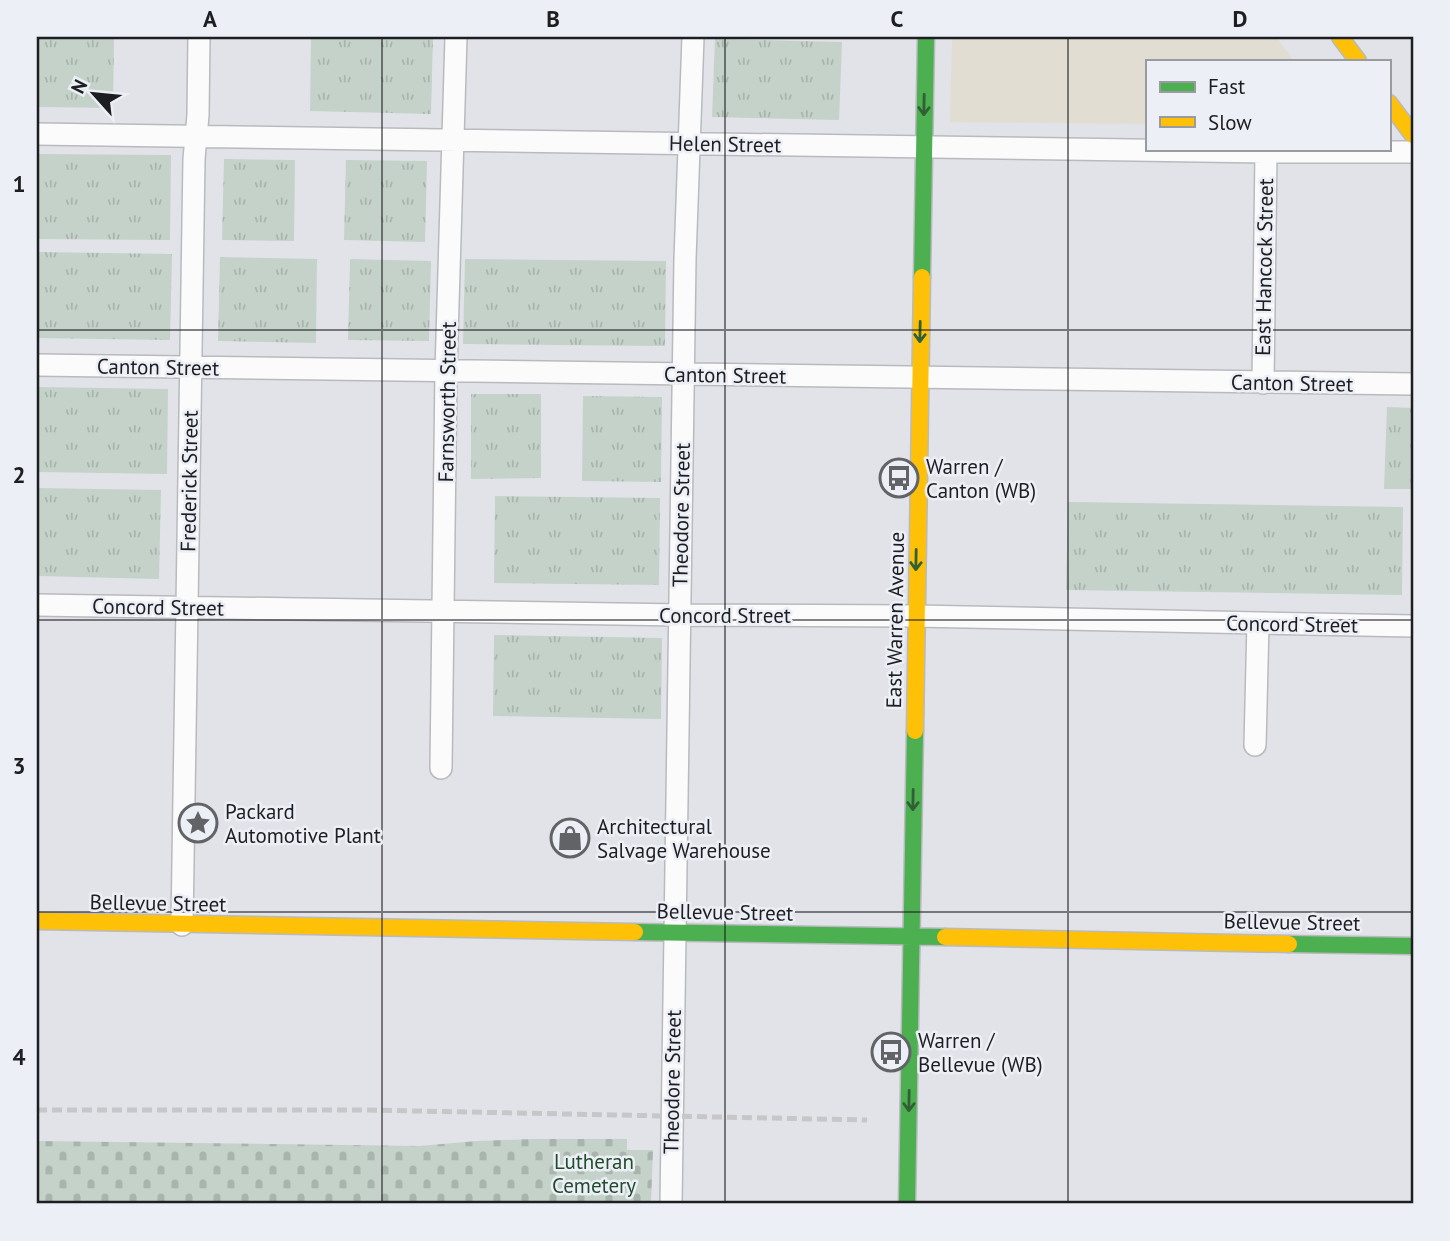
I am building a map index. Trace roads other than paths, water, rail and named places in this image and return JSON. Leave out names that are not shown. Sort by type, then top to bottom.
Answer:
[{"type":"street","name":"Frederick Street","points":[[181,925],[199,37]]},
{"type":"street","name":"Farnsworth Street","points":[[440,768],[446,371],[456,37]]},
{"type":"street","name":"Theodore Street","points":[[670,1204],[683,375],[693,37]]},
{"type":"street","name":"East Warren Avenue","points":[[907,1204],[926,37]]},
{"type":"street","points":[[1340,37],[1357,60]]},
{"type":"street","points":[[1390,104],[1413,135]]},
{"type":"street","name":"Helen Street","points":[[37,134],[1146,150]]},
{"type":"street","name":"Helen Street","points":[[1152,150],[1413,152]]},
{"type":"street","name":"East Hancock Street","points":[[1263,383],[1266,152]]},
{"type":"street","name":"Canton Street","points":[[37,365],[1413,384]]},
{"type":"street","name":"Concord Street","points":[[37,605],[680,615],[915,615],[1413,626]]},
{"type":"street","points":[[1255,745],[1258,623]]},
{"type":"street","name":"Bellevue Street","points":[[37,921],[1413,946]]},
{"type":"railway","points":[[37,1110],[367,1110],[867,1120]]},
{"type":"place","name":"Warren / Canton (WB)","points":[[899,478]]},
{"type":"place","name":"Packard Automotive Plant","points":[[198,823]]},
{"type":"place","name":"Architectural Salvage Warehouse","points":[[570,838]]},
{"type":"place","name":"Warren / Bellevue (WB)","points":[[891,1052]]},
{"type":"park label","name":"Lutheran Cemetery","points":[[594,1173]]}]
